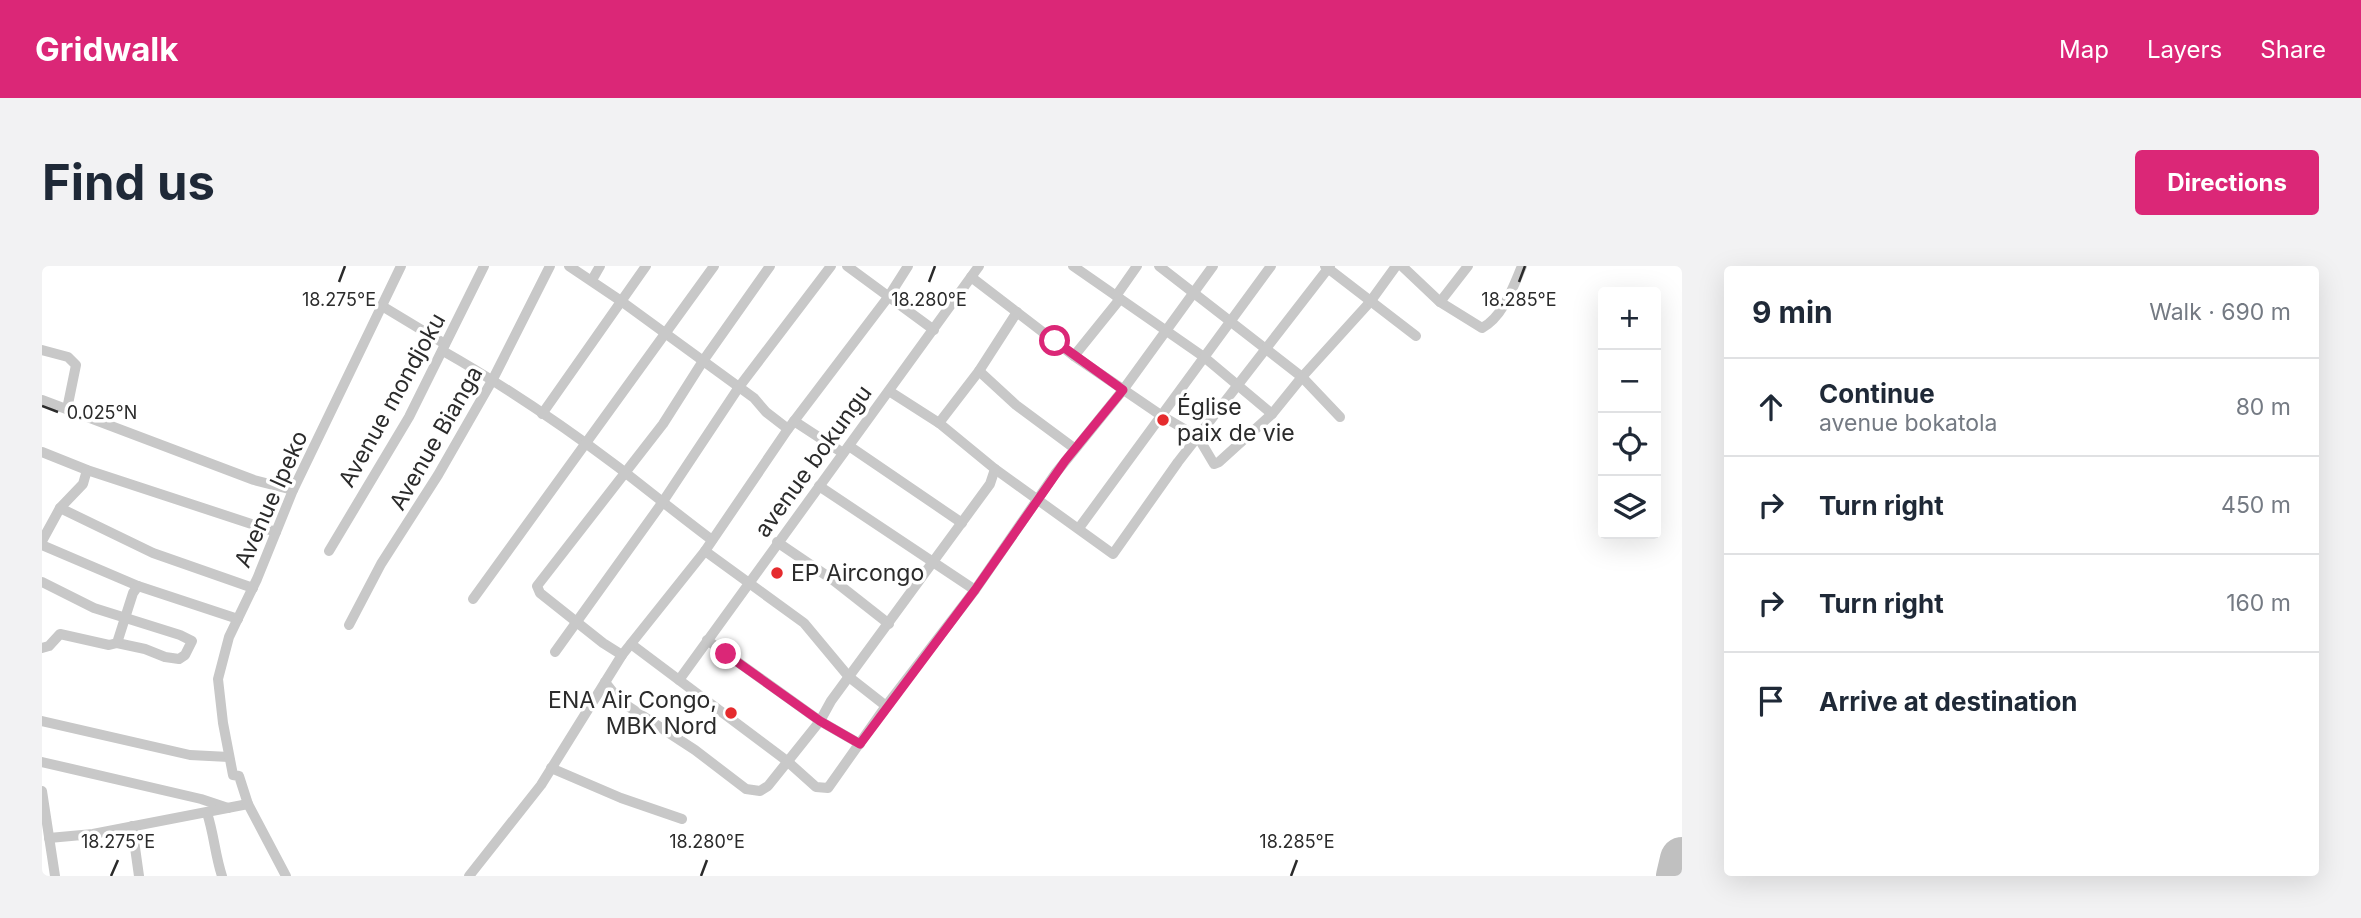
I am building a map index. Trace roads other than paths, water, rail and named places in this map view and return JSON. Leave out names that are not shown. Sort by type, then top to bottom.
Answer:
[{"type":"street","name":"Avenue Ipeko","points":[[286,876],[248,804],[239,776],[233,775],[218,674],[229,637],[253,588],[293,490],[401,266]]},
{"type":"street","name":"Avenue mondjoku","points":[[330,551],[408,417],[484,266]]},
{"type":"street","name":"Avenue Bianga","points":[[349,625],[381,564],[405,530],[493,379],[550,266]]},
{"type":"street","points":[[569,266],[754,398],[766,412],[846,449],[962,523]]},
{"type":"street","points":[[592,280],[600,266]]},
{"type":"street","points":[[542,414],[646,266]]},
{"type":"street","points":[[473,599],[714,266]]},
{"type":"street","points":[[622,655],[540,593],[537,586],[663,424],[703,361],[770,266]]},
{"type":"street","points":[[555,652],[662,503],[739,387],[831,266]]},
{"type":"street","points":[[847,266],[934,330]]},
{"type":"street","points":[[470,876],[541,785],[622,655],[705,551],[791,425],[889,296],[908,266]]},
{"type":"street","name":"avenue bokungu","points":[[679,680],[747,582],[979,266]]},
{"type":"street","points":[[1073,266],[1204,357],[1272,414]]},
{"type":"street","points":[[1074,356],[1118,298],[1138,266]]},
{"type":"street","points":[[1159,266],[1302,377],[1340,417]]},
{"type":"street","points":[[631,645],[787,761],[816,787],[828,788],[886,706],[975,590],[1074,448],[1123,390],[1213,266]]},
{"type":"street","points":[[1079,528],[1271,266]]},
{"type":"street","points":[[971,277],[1074,356],[1162,416],[1198,437],[1212,462],[1217,464],[1272,414],[1370,302],[1395,266]]},
{"type":"street","points":[[1402,266],[1440,302],[1482,328],[1490,324],[1507,300],[1522,266]]},
{"type":"street","points":[[1440,302],[1468,266]]},
{"type":"street","points":[[889,391],[939,423],[995,469],[1114,554],[1178,461],[1327,267],[1416,336]]},
{"type":"street","points":[[383,306],[493,379],[712,540]]},
{"type":"street","points":[[939,423],[979,371],[1017,312]]},
{"type":"street","points":[[42,350],[68,357],[76,365],[67,409]]},
{"type":"street","points":[[979,371],[1016,405],[1074,448]]},
{"type":"street","points":[[42,400],[254,480],[293,490]]},
{"type":"street","points":[[42,452],[87,470],[276,532]]},
{"type":"street","points":[[605,682],[620,701],[695,750],[747,789],[760,791],[768,786],[820,721],[831,701],[990,484],[995,469]]},
{"type":"street","points":[[87,470],[83,484],[60,508],[42,543],[138,586],[238,619]]},
{"type":"street","points":[[819,486],[975,590]]},
{"type":"street","points":[[60,508],[153,554],[253,588]]},
{"type":"street","points":[[777,542],[833,580],[889,624]]},
{"type":"street","points":[[705,551],[804,623],[849,677],[886,706]]},
{"type":"street","points":[[42,582],[94,608],[192,641],[185,655],[179,659],[117,643],[109,645],[61,634],[49,646],[42,648]]},
{"type":"street","points":[[117,643],[133,593],[138,586]]},
{"type":"street","points":[[707,640],[820,721],[860,744]]},
{"type":"street","points":[[42,721],[190,755],[229,757]]},
{"type":"street","points":[[42,762],[201,799],[228,808]]},
{"type":"street","points":[[551,768],[621,798],[682,819]]},
{"type":"street","points":[[42,791],[55,876]]},
{"type":"street","points":[[48,838],[93,834],[248,804]]},
{"type":"street","points":[[208,813],[222,876]]},
{"type":"street","points":[[132,826],[139,876]]},
{"type":"place","name":"Église paix de vie","points":[[1163,420]]},
{"type":"place","name":"EP Aircongo","points":[[777,573]]},
{"type":"place","name":"ENA Air Congo, MBK Nord","points":[[731,713]]}]
